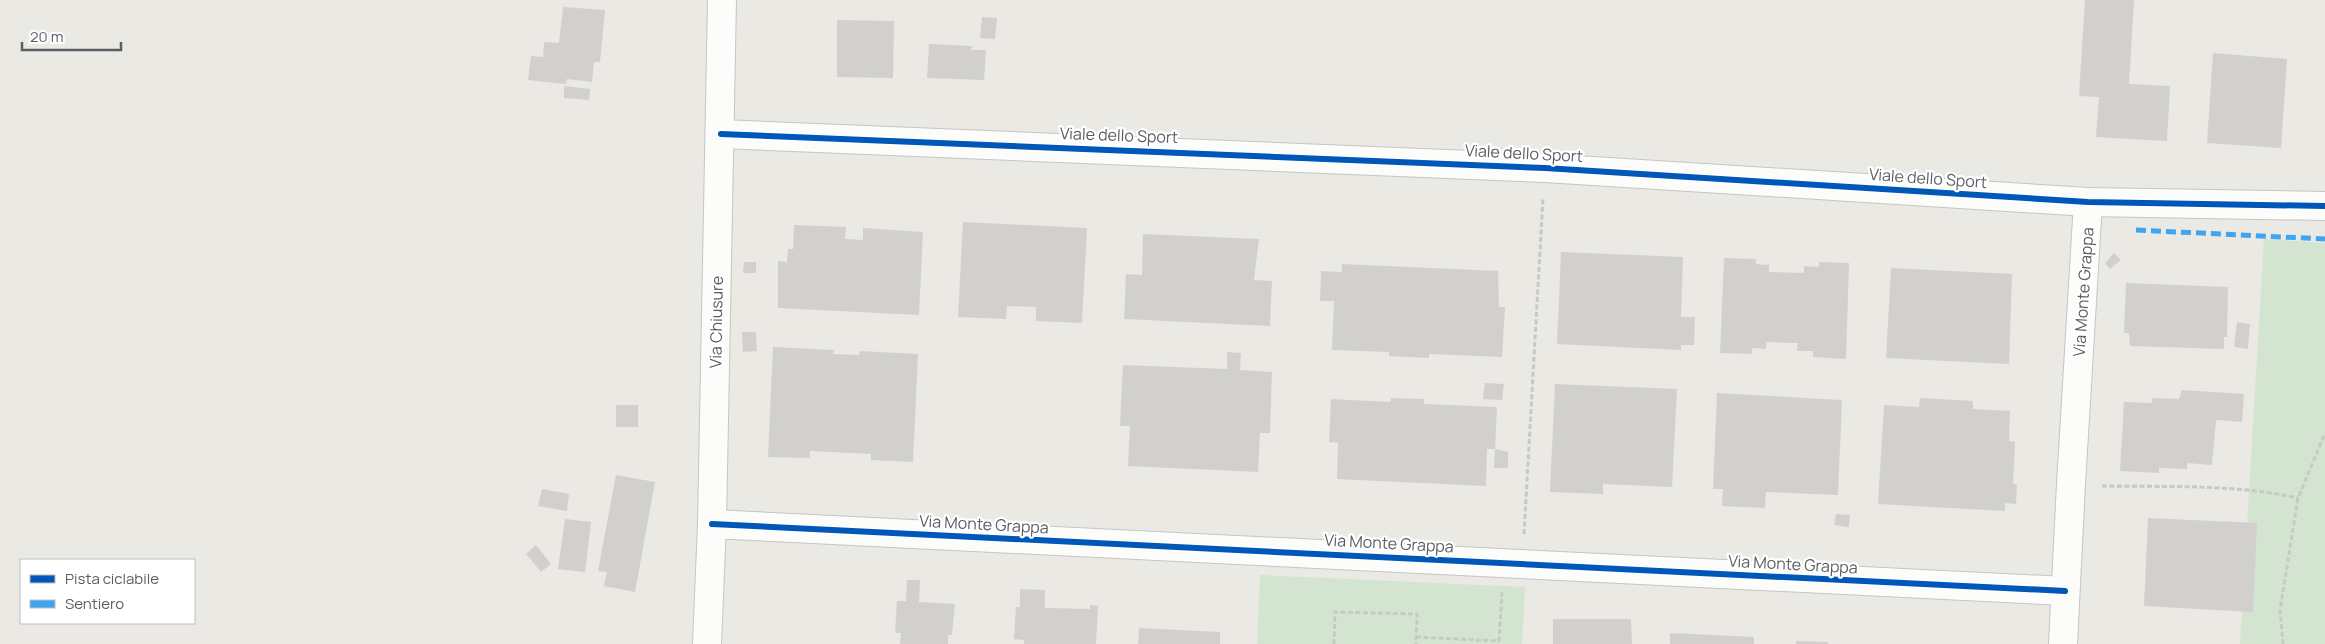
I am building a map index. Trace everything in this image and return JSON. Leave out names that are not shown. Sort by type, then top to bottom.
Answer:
[{"type":"street","name":"Via Chiusure","points":[[707,644],[712,524],[721,134],[722,0]]},
{"type":"street","name":"Viale dello Sport","points":[[721,134],[1545,168],[2088,202],[2325,206]]},
{"type":"street","name":"Via Monte Grappa","points":[[2063,644],[2088,202]]},
{"type":"street","name":"Via Monte Grappa","points":[[712,524],[2065,591]]},
{"type":"path","points":[[1416,637],[1499,642],[1503,577],[1521,576],[1545,168]]},
{"type":"path","points":[[2283,644],[2280,610],[2298,498],[2325,433]]},
{"type":"path","points":[[2100,486],[2202,487],[2272,492],[2298,498]]},
{"type":"path","points":[[1334,644],[1335,612],[1417,614],[1416,644]]},
{"type":"green space","points":[[2264,239],[2325,243],[2325,644],[2240,644]]},
{"type":"green space","points":[[1260,575],[1525,587],[1522,644],[1257,644]]},
{"type":"building","points":[[2085,0],[2134,0],[2129,84],[2170,86],[2167,141],[2096,137],[2099,97],[2079,96]]},
{"type":"building","points":[[563,7],[605,10],[600,62],[594,62],[592,82],[567,79],[566,84],[528,80],[531,56],[543,57],[544,42],[559,43]]},
{"type":"building","points":[[982,17],[997,18],[995,39],[980,38]]},
{"type":"building","points":[[837,20],[894,21],[893,78],[837,77]]},
{"type":"building","points":[[929,44],[972,46],[971,50],[986,50],[984,80],[927,78]]},
{"type":"building","points":[[2213,53],[2287,59],[2281,148],[2207,143]]},
{"type":"building","points":[[564,86],[590,89],[589,100],[564,98]]},
{"type":"building","points":[[963,222],[1087,228],[1082,323],[1036,321],[1036,307],[1007,306],[1006,319],[958,317]]},
{"type":"building","points":[[794,225],[846,227],[845,239],[863,240],[863,228],[923,232],[919,315],[778,308],[778,261],[787,262],[788,249],[793,249]]},
{"type":"building","points":[[1143,234],[1259,239],[1254,280],[1272,281],[1270,326],[1124,319],[1126,274],[1142,275]]},
{"type":"building","points":[[1561,252],[1683,257],[1681,317],[1695,317],[1694,345],[1681,345],[1681,350],[1557,344]]},
{"type":"building","points":[[2114,253],[2121,260],[2110,269],[2105,263]]},
{"type":"building","points":[[1724,258],[1756,259],[1756,264],[1769,265],[1769,272],[1804,273],[1804,266],[1819,267],[1819,262],[1849,263],[1846,359],[1813,357],[1813,351],[1797,351],[1798,343],[1766,342],[1766,349],[1752,348],[1752,354],[1720,353]]},
{"type":"building","points":[[744,262],[756,262],[756,273],[743,273]]},
{"type":"building","points":[[1342,264],[1498,271],[1499,307],[1505,307],[1502,357],[1429,354],[1429,358],[1389,356],[1389,352],[1332,350],[1334,301],[1320,301],[1321,271],[1342,272]]},
{"type":"building","points":[[1891,268],[2012,274],[2009,364],[1886,358]]},
{"type":"building","points":[[2126,283],[2228,287],[2227,337],[2224,337],[2224,349],[2130,346],[2129,333],[2124,333]]},
{"type":"building","points":[[2237,322],[2250,324],[2248,349],[2234,347]]},
{"type":"building","points":[[742,332],[756,332],[757,351],[743,352]]},
{"type":"building","points":[[773,347],[834,350],[833,354],[859,355],[860,351],[918,354],[913,462],[871,460],[871,454],[810,451],[810,458],[768,457]]},
{"type":"building","points":[[1227,352],[1241,353],[1240,370],[1272,372],[1270,433],[1260,433],[1258,472],[1128,466],[1130,426],[1120,426],[1123,365],[1227,369]]},
{"type":"building","points":[[1485,383],[1504,384],[1502,400],[1483,399]]},
{"type":"building","points":[[1555,384],[1677,389],[1672,487],[1603,484],[1603,494],[1550,492]]},
{"type":"building","points":[[2182,390],[2244,394],[2242,422],[2216,420],[2212,465],[2187,463],[2187,469],[2159,468],[2159,473],[2120,471],[2124,402],[2152,403],[2152,398],[2179,399]]},
{"type":"building","points":[[1717,393],[1842,400],[1838,495],[1766,492],[1765,508],[1722,506],[1723,489],[1713,489]]},
{"type":"building","points":[[1391,398],[1424,399],[1424,404],[1497,407],[1495,449],[1487,449],[1486,486],[1337,479],[1338,443],[1329,442],[1331,399],[1391,402]]},
{"type":"building","points":[[1920,398],[1973,401],[1973,409],[2010,411],[2009,441],[2015,442],[2013,484],[2017,484],[2016,504],[2005,503],[2005,511],[1878,504],[1884,405],[1919,407]]},
{"type":"building","points":[[616,405],[638,405],[638,427],[616,427]]},
{"type":"building","points":[[1495,449],[1508,452],[1508,468],[1494,468]]},
{"type":"building","points":[[616,475],[655,482],[635,592],[604,586],[607,572],[598,571]]},
{"type":"building","points":[[542,489],[569,494],[567,511],[538,506]]},
{"type":"building","points":[[1836,514],[1850,515],[1849,527],[1834,525]]},
{"type":"building","points":[[2148,518],[2257,523],[2253,612],[2144,606]]},
{"type":"building","points":[[565,519],[591,522],[585,572],[558,569]]},
{"type":"building","points":[[536,545],[551,564],[541,572],[526,554]]},
{"type":"building","points":[[907,580],[920,580],[919,602],[955,604],[952,635],[948,635],[948,644],[900,644],[901,633],[895,633],[897,601],[906,601]]},
{"type":"building","points":[[1020,589],[1045,590],[1045,608],[1090,609],[1090,605],[1098,606],[1096,644],[1024,644],[1024,640],[1014,639],[1016,607],[1020,607]]},
{"type":"building","points":[[1553,619],[1631,619],[1632,644],[1553,644]]},
{"type":"building","points":[[1139,628],[1220,632],[1220,644],[1138,644]]},
{"type":"building","points":[[1670,633],[1754,637],[1754,644],[1670,644]]},
{"type":"building","points":[[1796,641],[1828,642],[1828,644],[1796,644]]},
{"type":"marked path","points":[[2136,230],[2325,239]]},
{"type":"cycle path","points":[[721,134],[1545,168],[2088,202],[2325,206]]},
{"type":"cycle path","points":[[712,524],[2065,591]]}]
